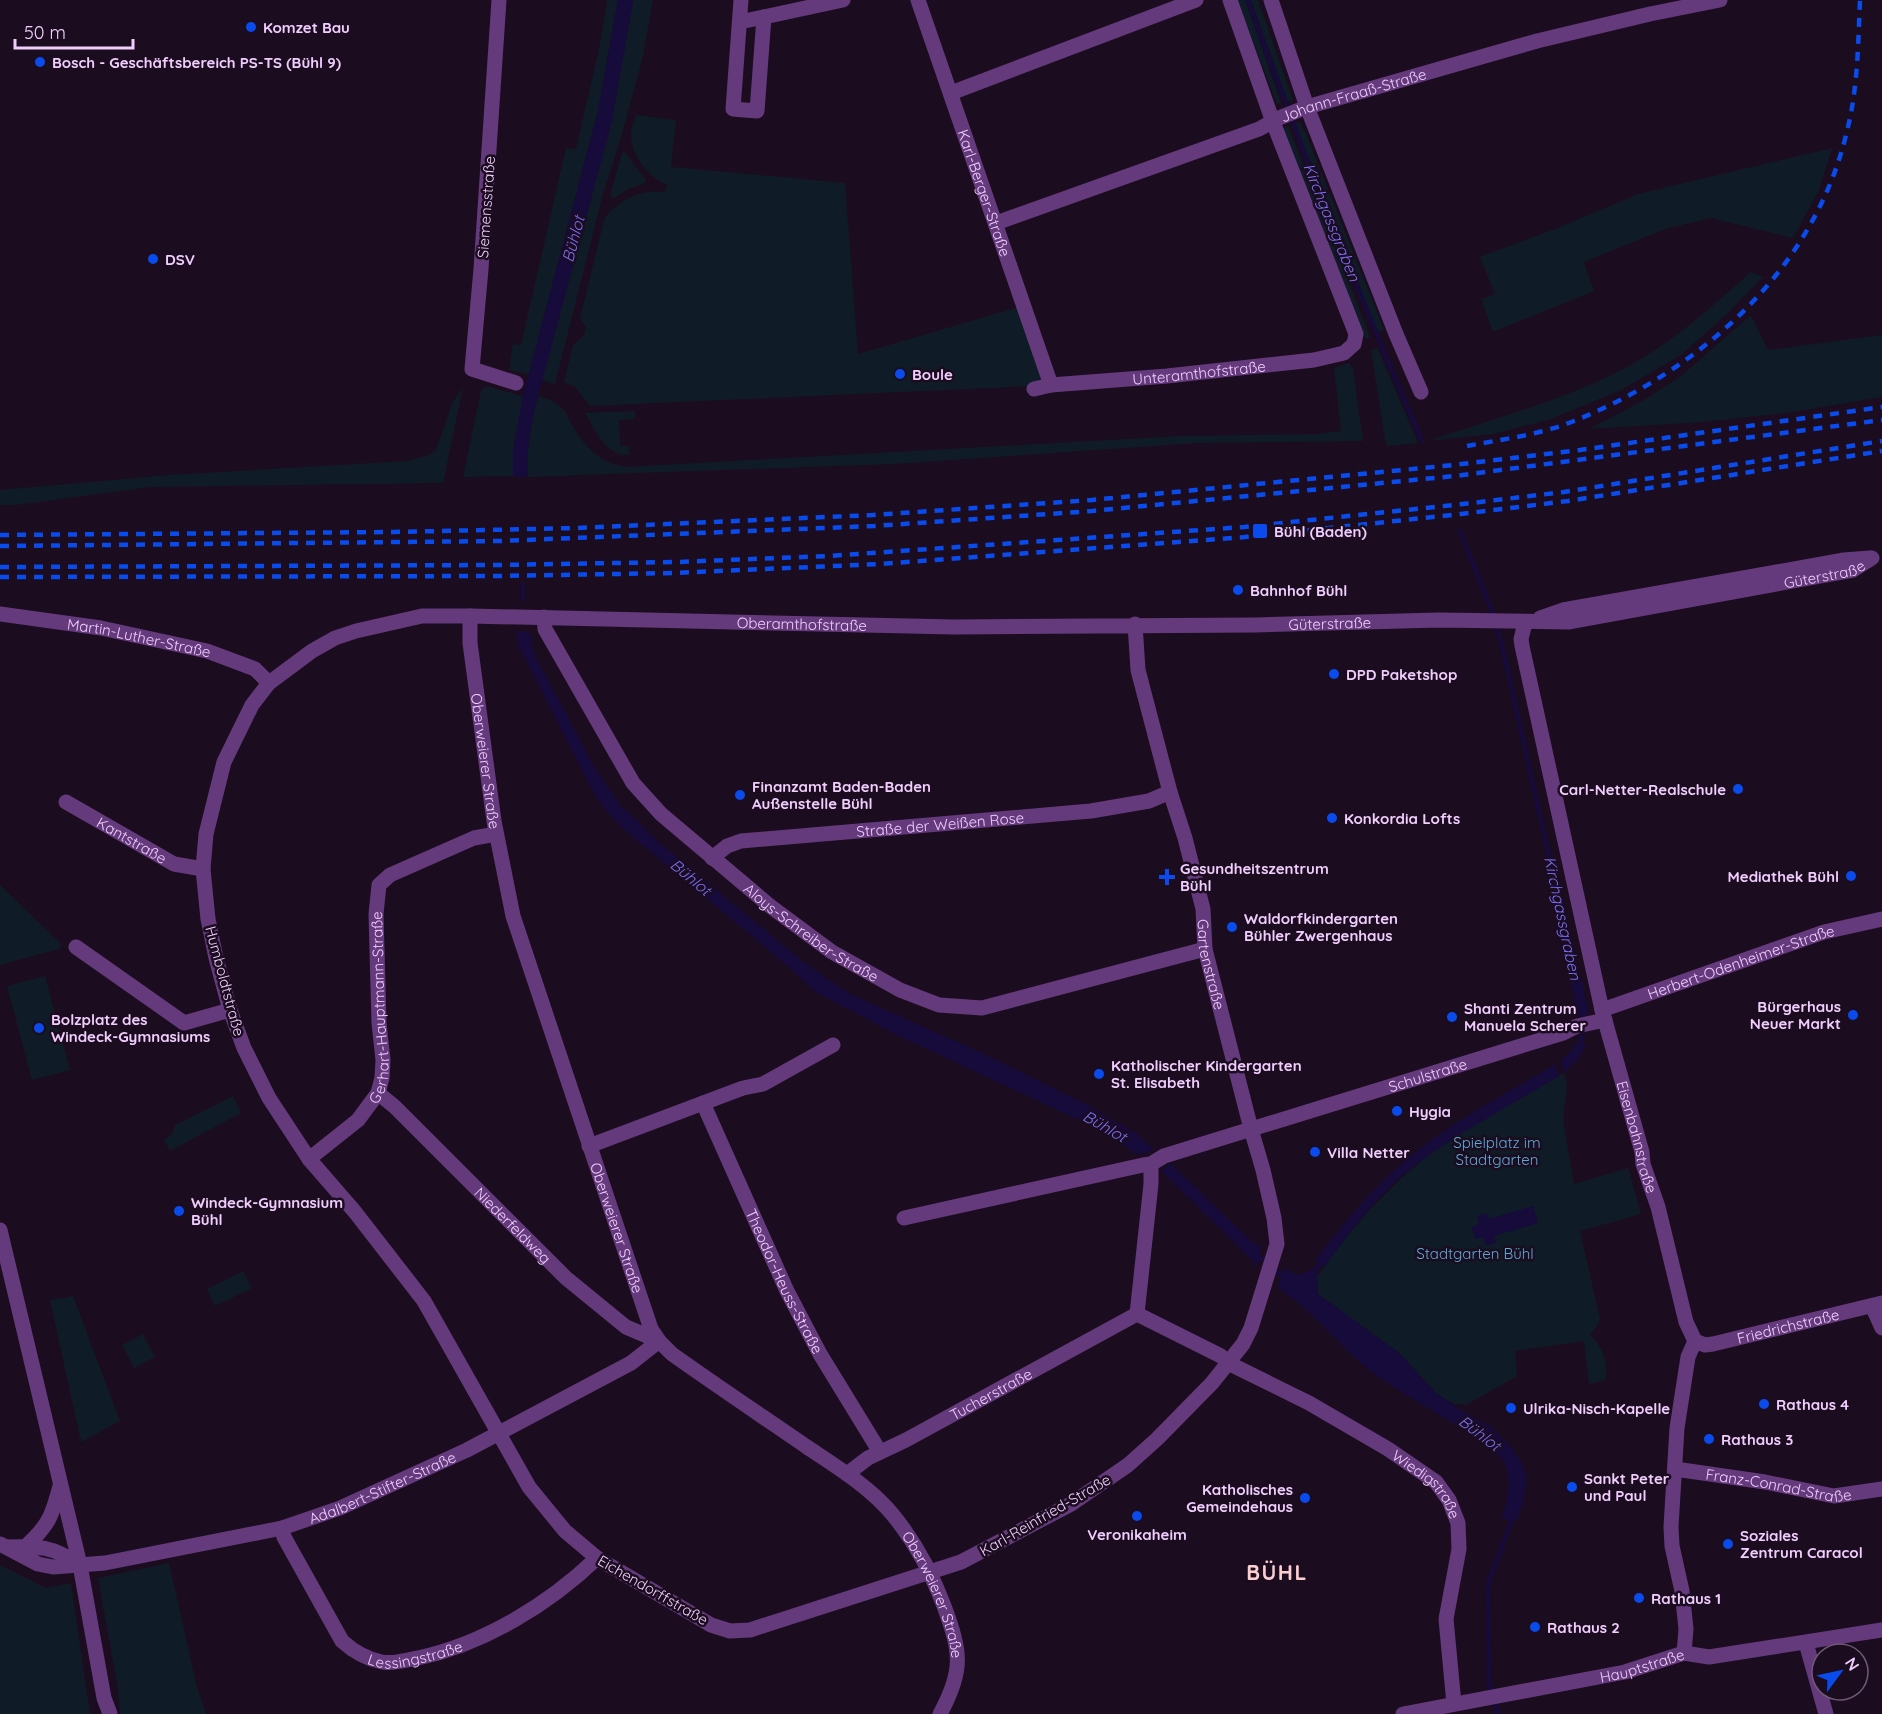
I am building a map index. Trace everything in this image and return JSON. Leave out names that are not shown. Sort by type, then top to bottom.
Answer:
[{"type":"street","name":"Siemensstraße","points":[[499,0],[472,369],[516,383]]},
{"type":"street","points":[[741,0],[733,109],[757,111],[764,17]]},
{"type":"street","points":[[740,22],[843,0]]},
{"type":"street","name":"Karl-Berger-Straße","points":[[918,0],[996,223],[1043,389]]},
{"type":"street","points":[[951,93],[1196,0]]},
{"type":"street","points":[[1230,0],[1276,120]]},
{"type":"street","points":[[1271,0],[1302,108],[1421,392]]},
{"type":"street","name":"Johann-Fraaß-Straße","points":[[996,223],[1248,133],[1302,108],[1650,7],[1720,0]]},
{"type":"street","name":"Unteramthofstraße","points":[[1043,389],[1314,360],[1344,353],[1354,344],[1356,334],[1276,120]]},
{"type":"street","name":"Güterstraße","points":[[1135,624],[1568,622],[1854,570],[1877,557]]},
{"type":"street","name":"Martin-Luther-Straße","points":[[0,614],[101,628],[207,651],[255,669],[269,683]]},
{"type":"street","name":"Humboldtstraße","points":[[470,616],[422,616],[356,631],[335,638],[312,651],[269,683],[252,705],[224,762],[207,834],[203,868],[208,919],[230,1010],[244,1048],[269,1098],[309,1159],[360,1218],[424,1301],[499,1432]]},
{"type":"street","name":"Oberamthofstraße","points":[[470,616],[954,627],[1135,624]]},
{"type":"street","name":"Oberweierer Straße","points":[[470,616],[472,659],[496,834],[513,916],[651,1329],[674,1356],[847,1474],[893,1515],[931,1572],[955,1635],[958,1669],[950,1695],[940,1714]]},
{"type":"street","name":"Aloys-Schreiber-Straße","points":[[544,617],[545,629],[633,783],[661,814],[770,906],[832,951],[900,990],[939,1005],[982,1008],[1205,949]]},
{"type":"street","name":"Eisenbahnstraße","points":[[1525,623],[1521,639],[1522,646],[1593,1020],[1642,1152],[1643,1164],[1660,1215],[1686,1323],[1695,1341]]},
{"type":"street","name":"Gartenstraße","points":[[1135,624],[1138,670],[1203,909],[1205,949],[1251,1129]]},
{"type":"street","name":"Straße der Weißen Rose","points":[[712,858],[727,846],[741,841],[1091,811],[1149,801],[1170,792]]},
{"type":"street","name":"Kantstraße","points":[[66,802],[174,864],[203,868]]},
{"type":"street","name":"Gerhart-Hauptmann-Straße","points":[[309,1159],[358,1120],[378,1093],[383,1060],[376,914],[379,885],[390,875],[474,838],[496,834]]},
{"type":"street","name":"Herbert-Odenheimer-Straße","points":[[1593,1020],[1824,932],[1882,919]]},
{"type":"street","points":[[76,947],[184,1023],[230,1010]]},
{"type":"street","name":"Schulstraße","points":[[1251,1129],[1441,1072],[1563,1033],[1593,1020]]},
{"type":"street","points":[[589,1146],[743,1088],[763,1084],[833,1045]]},
{"type":"street","name":"Niederfeldweg","points":[[378,1093],[395,1107],[566,1278],[626,1328],[659,1341]]},
{"type":"street","name":"Theodor-Heuss-Straße","points":[[703,1103],[787,1291],[820,1354],[880,1452]]},
{"type":"street","points":[[904,1218],[1152,1164],[1251,1129]]},
{"type":"street","name":"Karl-Reinfried-Straße","points":[[931,1572],[961,1563],[1103,1484],[1157,1439],[1212,1383],[1243,1344],[1251,1328],[1277,1244],[1274,1218],[1251,1129]]},
{"type":"street","points":[[1152,1164],[1137,1314],[1221,1356],[1228,1363]]},
{"type":"street","points":[[0,1230],[80,1565],[104,1698],[110,1714]]},
{"type":"street","points":[[1877,1305],[1882,1328]]},
{"type":"street","name":"Friedrichstraße","points":[[1695,1341],[1705,1345],[1713,1344],[1877,1305]]},
{"type":"street","name":"Tucherstraße","points":[[847,1474],[868,1458],[906,1440],[1137,1314]]},
{"type":"street","name":"Adalbert-Stifter-Straße","points":[[3,1546],[38,1564],[53,1567],[105,1563],[282,1528],[340,1508],[467,1450],[631,1363],[659,1341]]},
{"type":"street","points":[[1684,1653],[1686,1629],[1671,1527],[1677,1428],[1688,1357],[1695,1341]]},
{"type":"street","name":"Wiedigstraße","points":[[1228,1363],[1309,1403],[1388,1449],[1436,1482],[1449,1500],[1458,1523],[1460,1549],[1446,1619],[1454,1704]]},
{"type":"street","name":"Eichendorffstraße","points":[[499,1432],[529,1487],[565,1531],[597,1558],[711,1624],[730,1631],[750,1630],[931,1572]]},
{"type":"street","name":"Franz-Conrad-Straße","points":[[1675,1469],[1765,1482],[1834,1496],[1882,1489]]},
{"type":"street","points":[[26,1546],[44,1529],[51,1518],[61,1483]]},
{"type":"street","name":"Lessingstraße","points":[[282,1528],[342,1641],[352,1650],[381,1662],[396,1662],[437,1654],[506,1624],[581,1573],[597,1558]]},
{"type":"street","points":[[3,1546],[26,1546],[62,1552],[80,1565]]},
{"type":"street","name":"Hauptstraße","points":[[1413,1713],[1625,1672],[1684,1653],[1709,1657],[1882,1630]]},
{"type":"street","points":[[1806,1643],[1826,1714]]},
{"type":"street","points":[[102,1714],[104,1698]]},
{"type":"green space","points":[[607,0],[618,0],[598,111],[529,374],[509,370],[513,344],[521,345],[566,148],[576,149],[599,49]]},
{"type":"green space","points":[[633,0],[653,0],[642,60],[603,194],[555,384],[541,380],[604,144]]},
{"type":"green space","points":[[1237,0],[1245,0],[1281,103],[1277,104]]},
{"type":"green space","points":[[1251,0],[1258,0],[1293,100],[1288,102]]},
{"type":"green space","points":[[636,115],[676,120],[671,167],[845,183],[858,354],[1019,307],[1041,374],[1040,379],[1032,386],[590,406],[575,387],[564,382],[573,345],[584,335],[586,327],[580,319],[604,220],[615,207],[630,197],[647,192],[665,192],[667,185],[647,171],[637,157],[631,134]]},
{"type":"green space","points":[[1300,122],[1384,330],[1378,333],[1295,123]]},
{"type":"green space","points":[[1288,126],[1370,337],[1366,339],[1359,329],[1283,128]]},
{"type":"green space","points":[[1832,148],[1819,190],[1793,238],[1711,218],[1665,229],[1584,262],[1594,291],[1493,332],[1481,299],[1495,294],[1480,257],[1638,194]]},
{"type":"green space","points":[[623,150],[646,180],[644,184],[630,188],[613,199],[610,195]]},
{"type":"green space","points":[[1751,272],[1763,277],[1729,312],[1681,355],[1619,391],[1548,420],[1493,434],[1428,441],[1539,405],[1620,371],[1672,338]]},
{"type":"green space","points":[[1751,315],[1768,350],[1882,335],[1882,397],[1793,412],[1703,422],[1589,429],[1644,400],[1681,376]]},
{"type":"green space","points":[[1377,347],[1418,443],[1386,446],[1371,351]]},
{"type":"green space","points":[[1349,363],[1353,369],[1363,441],[1198,443],[893,464],[528,477],[530,436],[538,396],[554,402],[566,412],[577,433],[594,453],[608,462],[626,467],[1179,436],[1317,434],[1341,431],[1334,368]]},
{"type":"green space","points":[[486,386],[523,396],[513,451],[513,476],[463,477],[481,391]]},
{"type":"green space","points":[[463,387],[443,483],[150,487],[16,505],[0,505],[0,490],[169,475],[407,461],[427,456],[436,450],[452,404]]},
{"type":"green space","points":[[635,411],[635,419],[619,420],[620,446],[629,446],[629,455],[614,452],[608,447],[597,434],[585,413]]},
{"type":"green space","points":[[0,885],[61,944],[59,949],[0,965]]},
{"type":"green space","name":"Bolzplatz des Windeck-Gymnasiums","points":[[45,976],[70,1070],[32,1080],[7,986]]},
{"type":"green space","name":"Stadtgarten Bühl","points":[[1564,1073],[1567,1085],[1563,1121],[1574,1184],[1628,1168],[1641,1214],[1580,1231],[1600,1319],[1590,1335],[1604,1355],[1605,1380],[1589,1384],[1584,1341],[1515,1351],[1517,1376],[1466,1405],[1462,1403],[1455,1405],[1436,1393],[1399,1353],[1318,1294],[1317,1277],[1344,1240],[1374,1206],[1424,1159],[1471,1125]]},
{"type":"green space","points":[[233,1096],[241,1113],[170,1151],[164,1140],[172,1134],[175,1125]]},
{"type":"green space","points":[[243,1271],[252,1288],[215,1306],[207,1289]]},
{"type":"green space","points":[[73,1296],[120,1421],[81,1442],[50,1300]]},
{"type":"green space","points":[[143,1334],[155,1357],[134,1368],[122,1345]]},
{"type":"green space","points":[[169,1563],[197,1687],[206,1714],[120,1714],[118,1689],[98,1578]]},
{"type":"green space","points":[[0,1565],[46,1588],[71,1583],[90,1714],[0,1714]]},
{"type":"water","points":[[618,0],[633,0],[612,121],[535,406],[528,447],[528,477],[513,476],[513,451],[523,396],[598,111]]},
{"type":"water","points":[[516,631],[527,632],[532,636],[532,647],[536,657],[596,770],[621,806],[661,844],[802,961],[848,993],[982,1053],[1089,1106],[1134,1132],[1154,1150],[1138,1155],[1103,1131],[897,1035],[814,991],[790,968],[622,828],[607,812],[594,794],[519,647]]},
{"type":"water","points":[[1561,938],[1572,938],[1589,1013],[1578,1016]]},
{"type":"water","points":[[1576,1042],[1587,1044],[1578,1059],[1564,1073],[1561,1060],[1571,1052]]},
{"type":"water","points":[[1556,1064],[1559,1076],[1458,1136],[1420,1162],[1380,1198],[1324,1267],[1315,1261],[1368,1197],[1413,1154],[1460,1120]]},
{"type":"water","points":[[1170,1163],[1252,1242],[1261,1247],[1257,1268],[1250,1258],[1161,1171]]},
{"type":"water","points":[[1533,1206],[1538,1223],[1494,1236],[1496,1243],[1486,1246],[1483,1237],[1475,1239],[1472,1227],[1479,1224],[1477,1216],[1487,1213],[1489,1219]]},
{"type":"water","points":[[1283,1267],[1300,1275],[1310,1269],[1319,1275],[1317,1277],[1318,1294],[1399,1353],[1436,1393],[1490,1426],[1514,1450],[1526,1476],[1525,1494],[1517,1520],[1502,1519],[1507,1498],[1508,1475],[1500,1457],[1482,1442],[1388,1384],[1364,1366],[1304,1308],[1278,1288]]},
{"type":"waterway","name":"Kirchgassgraben","points":[[1248,0],[1331,222],[1422,441]]},
{"type":"waterway","name":"Kirchgassgraben","points":[[1460,531],[1494,617]]},
{"type":"waterway","name":"Bühlot","points":[[523,585],[523,599]]},
{"type":"waterway","name":"Kirchgassgraben","points":[[1496,625],[1568,942]]},
{"type":"waterway","name":"Kirchgassgraben","points":[[1579,1047],[1584,1027],[1583,1008]]},
{"type":"waterway","name":"Bühlot","points":[[1256,1254],[1284,1278]]},
{"type":"waterway","name":"Kirchgassgraben","points":[[1311,1276],[1322,1261]]},
{"type":"waterway","name":"Bühlot","points":[[1498,1714],[1489,1684],[1488,1585],[1513,1516]]},
{"type":"railway","points":[[1467,446],[1548,430],[1621,400],[1666,374],[1708,343],[1746,309],[1780,270],[1809,227],[1831,181],[1847,131],[1853,99],[1860,0]]},
{"type":"railway","points":[[0,535],[577,528],[873,515],[1092,500],[1454,465],[1580,450],[1882,407]]},
{"type":"railway","points":[[0,546],[499,541],[874,526],[1092,511],[1455,476],[1882,420]]},
{"type":"railway","points":[[0,567],[498,565],[677,562],[829,556],[1244,527],[1463,504],[1564,492],[1882,441]]},
{"type":"railway","points":[[0,577],[496,576],[673,573],[880,564],[1245,537],[1461,514],[1568,501],[1882,451]]},
{"type":"place","name":"Komzet Bau","points":[[251,27]]},
{"type":"place","name":"Bosch - Geschäftsbereich PS-TS (Bühl 9)","points":[[40,62]]},
{"type":"place","name":"DSV","points":[[153,259]]},
{"type":"place","name":"Boule","points":[[900,374]]},
{"type":"place","name":"Bühl (Baden)","points":[[1260,531]]},
{"type":"place","name":"Bahnhof Bühl","points":[[1238,590]]},
{"type":"place","name":"DPD Paketshop","points":[[1334,674]]},
{"type":"place","name":"Carl-Netter-Realschule","points":[[1738,789]]},
{"type":"place","name":"Finanzamt Baden-Baden Außenstelle Bühl","points":[[740,795]]},
{"type":"place","name":"Konkordia Lofts","points":[[1332,818]]},
{"type":"place","name":"Mediathek Bühl","points":[[1851,876]]},
{"type":"place","name":"Gesundheitszentrum Bühl","points":[[1167,877]]},
{"type":"place","name":"Waldorfkindergarten Bühler Zwergenhaus","points":[[1232,927]]},
{"type":"place","name":"Bürgerhaus Neuer Markt","points":[[1853,1015]]},
{"type":"place","name":"Shanti Zentrum Manuela Scherer","points":[[1452,1017]]},
{"type":"place","name":"Bolzplatz des Windeck-Gymnasiums","points":[[39,1028]]},
{"type":"place","name":"Katholischer Kindergarten St. Elisabeth","points":[[1099,1074]]},
{"type":"place","name":"Hygia","points":[[1397,1111]]},
{"type":"place","name":"Villa Netter","points":[[1315,1152]]},
{"type":"place","name":"Windeck-Gymnasium Bühl","points":[[179,1211]]},
{"type":"place","name":"Rathaus 4","points":[[1764,1404]]},
{"type":"place","name":"Ulrika-Nisch-Kapelle","points":[[1511,1408]]},
{"type":"place","name":"Rathaus 3","points":[[1709,1439]]},
{"type":"place","name":"Sankt Peter und Paul","points":[[1572,1487]]},
{"type":"place","name":"Katholisches Gemeindehaus","points":[[1305,1498]]},
{"type":"place","name":"Veronikaheim","points":[[1137,1516]]},
{"type":"place","name":"Soziales Zentrum Caracol","points":[[1728,1544]]},
{"type":"place","name":"Rathaus 1","points":[[1639,1598]]},
{"type":"place","name":"Rathaus 2","points":[[1535,1627]]},
{"type":"district","name":"BÜHL","points":[[1277,1572]]},
{"type":"park label","name":"Spielplatz im Stadtgarten","points":[[1497,1150]]}]
